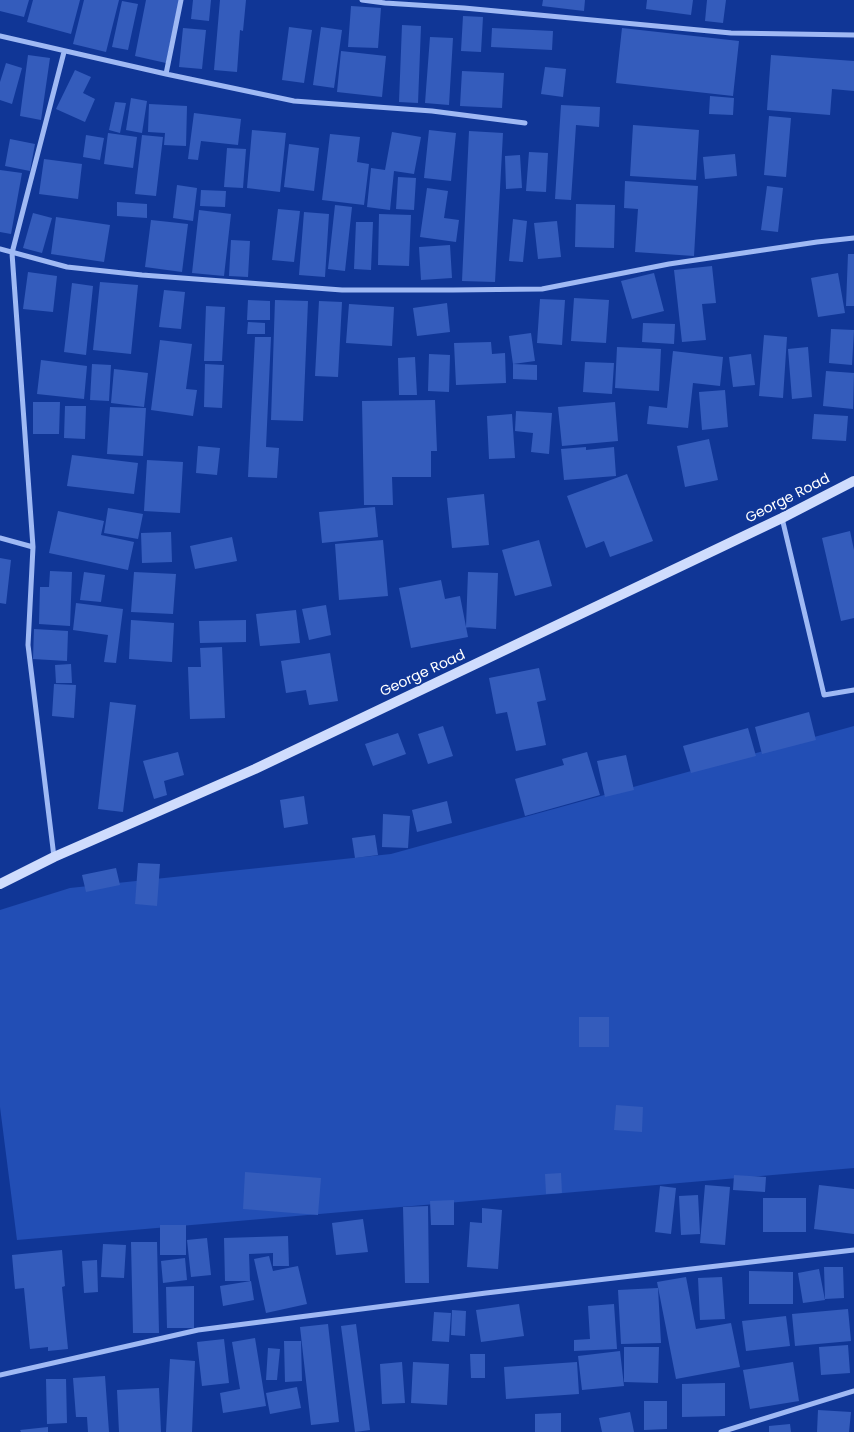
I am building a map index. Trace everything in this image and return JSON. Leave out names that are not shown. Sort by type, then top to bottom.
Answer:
[{"type":"main road","name":"George Road","points":[[0,884],[54,857],[256,769],[782,518],[854,481]]},
{"type":"street","points":[[166,74],[181,0]]},
{"type":"street","points":[[362,0],[731,33],[854,35]]},
{"type":"street","points":[[0,36],[64,52],[294,102],[432,111],[525,123]]},
{"type":"street","points":[[54,857],[28,645],[33,547],[12,253],[64,52]]},
{"type":"street","points":[[0,249],[67,267],[142,275],[342,290],[542,289],[669,264],[854,238]]},
{"type":"street","points":[[782,518],[824,695],[854,690]]},
{"type":"street","points":[[0,538],[33,547]]},
{"type":"street","points":[[0,1375],[198,1330],[486,1293],[854,1250]]},
{"type":"street","points":[[721,1432],[854,1391]]},
{"type":"shaded area","points":[[854,726],[854,1168],[17,1240],[0,1107],[0,910],[70,888],[391,854]]},
{"type":"building","points":[[0,0],[29,0],[24,17],[0,11]]},
{"type":"building","points":[[33,0],[80,0],[71,34],[27,22]]},
{"type":"building","points":[[84,0],[119,0],[106,52],[73,44]]},
{"type":"building","points":[[146,0],[179,0],[166,63],[135,56]]},
{"type":"building","points":[[193,0],[211,0],[209,21],[191,19]]},
{"type":"building","points":[[220,0],[246,0],[243,31],[240,30],[237,72],[214,70]]},
{"type":"building","points":[[543,0],[585,0],[584,11],[542,6]]},
{"type":"building","points":[[647,0],[693,0],[691,15],[646,9]]},
{"type":"building","points":[[707,0],[726,0],[723,23],[705,21]]},
{"type":"building","points":[[122,1],[138,4],[128,50],[112,47]]},
{"type":"building","points":[[351,6],[381,8],[378,48],[348,47]]},
{"type":"building","points":[[463,16],[483,17],[481,52],[461,51]]},
{"type":"building","points":[[402,25],[421,26],[418,103],[399,102]]},
{"type":"building","points":[[289,27],[312,30],[304,83],[282,80]]},
{"type":"building","points":[[321,27],[342,30],[334,88],[313,85]]},
{"type":"building","points":[[183,28],[206,30],[202,69],[179,67]]},
{"type":"building","points":[[492,28],[553,31],[552,50],[491,47]]},
{"type":"building","points":[[622,28],[739,41],[733,96],[616,83]]},
{"type":"building","points":[[430,37],[453,38],[449,105],[425,103]]},
{"type":"building","points":[[341,51],[386,56],[382,97],[337,92]]},
{"type":"building","points":[[28,55],[50,58],[41,120],[20,116]]},
{"type":"building","points":[[771,55],[854,61],[854,91],[832,89],[830,115],[767,110]]},
{"type":"building","points":[[6,63],[22,68],[12,104],[0,100],[0,82]]},
{"type":"building","points":[[545,67],[566,69],[563,97],[541,94]]},
{"type":"building","points":[[75,70],[91,77],[83,93],[95,99],[85,122],[56,109]]},
{"type":"building","points":[[462,71],[504,73],[502,108],[460,106]]},
{"type":"building","points":[[710,96],[734,98],[733,115],[709,114]]},
{"type":"building","points":[[131,98],[147,101],[142,133],[126,130]]},
{"type":"building","points":[[115,102],[126,103],[120,133],[109,130]]},
{"type":"building","points":[[149,104],[187,106],[186,146],[164,145],[165,133],[148,132]]},
{"type":"building","points":[[561,105],[600,107],[599,127],[576,125],[571,200],[555,199]]},
{"type":"building","points":[[194,113],[241,119],[238,145],[201,141],[198,160],[188,159]]},
{"type":"building","points":[[769,116],[791,118],[786,177],[764,175]]},
{"type":"building","points":[[633,125],[699,130],[696,180],[630,176]]},
{"type":"building","points":[[252,130],[286,133],[280,192],[247,188]]},
{"type":"building","points":[[429,130],[456,133],[451,181],[424,178]]},
{"type":"building","points":[[469,131],[503,133],[495,282],[462,281]]},
{"type":"building","points":[[392,132],[421,137],[414,174],[394,171],[390,210],[367,207],[371,168],[385,170]]},
{"type":"building","points":[[108,133],[137,137],[133,168],[104,164]]},
{"type":"building","points":[[330,134],[360,137],[357,162],[369,164],[364,205],[322,200]]},
{"type":"building","points":[[86,135],[104,138],[100,160],[83,157]]},
{"type":"building","points":[[142,135],[163,137],[156,196],[135,194]]},
{"type":"building","points":[[10,139],[35,144],[30,171],[5,166]]},
{"type":"building","points":[[289,144],[319,148],[314,191],[284,187]]},
{"type":"building","points":[[227,148],[246,149],[243,188],[224,187]]},
{"type":"building","points":[[529,152],[548,153],[546,192],[526,191]]},
{"type":"building","points":[[735,154],[737,176],[705,179],[703,157]]},
{"type":"building","points":[[520,155],[522,188],[506,189],[505,156]]},
{"type":"building","points":[[44,159],[82,164],[78,199],[39,194]]},
{"type":"building","points":[[0,170],[22,173],[11,234],[0,232]]},
{"type":"building","points":[[398,177],[416,178],[414,210],[396,209]]},
{"type":"building","points":[[625,181],[698,186],[694,256],[635,252],[638,209],[624,208]]},
{"type":"building","points":[[177,185],[197,188],[193,221],[173,218]]},
{"type":"building","points":[[767,186],[783,188],[778,232],[761,230]]},
{"type":"building","points":[[427,188],[448,191],[444,218],[459,220],[456,242],[420,237]]},
{"type":"building","points":[[201,190],[226,191],[225,207],[200,206]]},
{"type":"building","points":[[117,202],[147,204],[147,218],[117,216]]},
{"type":"building","points":[[576,204],[615,205],[614,248],[575,247]]},
{"type":"building","points":[[335,205],[352,207],[345,271],[328,269]]},
{"type":"building","points":[[278,209],[300,211],[294,262],[272,260]]},
{"type":"building","points":[[199,210],[231,214],[224,276],[192,273]]},
{"type":"building","points":[[304,212],[329,214],[325,277],[299,275]]},
{"type":"building","points":[[33,213],[52,218],[42,253],[23,248]]},
{"type":"building","points":[[379,214],[411,215],[409,266],[378,265]]},
{"type":"building","points":[[56,217],[110,225],[104,262],[51,254]]},
{"type":"building","points":[[513,219],[527,221],[523,262],[509,261]]},
{"type":"building","points":[[151,220],[188,224],[182,272],[145,267]]},
{"type":"building","points":[[557,221],[561,257],[538,259],[534,223]]},
{"type":"building","points":[[356,222],[373,222],[371,270],[354,269]]},
{"type":"building","points":[[231,240],[250,241],[248,277],[229,276]]},
{"type":"building","points":[[450,245],[452,278],[421,280],[419,247]]},
{"type":"building","points":[[848,254],[854,254],[854,306],[846,306]]},
{"type":"building","points":[[712,266],[716,303],[702,304],[706,340],[682,342],[674,270]]},
{"type":"building","points":[[28,272],[57,276],[53,312],[23,309]]},
{"type":"building","points":[[654,273],[664,311],[632,319],[621,281]]},
{"type":"building","points":[[838,273],[845,313],[818,317],[811,278]]},
{"type":"building","points":[[100,282],[138,285],[131,354],[93,350]]},
{"type":"building","points":[[72,283],[93,286],[86,355],[64,352]]},
{"type":"building","points":[[164,290],[185,292],[181,329],[159,327]]},
{"type":"building","points":[[574,298],[609,300],[606,343],[571,341]]},
{"type":"building","points":[[540,299],[565,300],[562,345],[537,343]]},
{"type":"building","points":[[248,300],[270,301],[270,320],[247,320]]},
{"type":"building","points":[[275,300],[308,301],[303,421],[271,420]]},
{"type":"building","points":[[319,301],[342,302],[338,377],[315,376]]},
{"type":"building","points":[[447,303],[450,332],[417,336],[413,308]]},
{"type":"building","points":[[349,304],[394,307],[392,346],[346,343]]},
{"type":"building","points":[[206,306],[225,307],[222,361],[204,361]]},
{"type":"building","points":[[248,322],[265,323],[265,334],[247,334]]},
{"type":"building","points":[[643,323],[675,324],[674,344],[642,342]]},
{"type":"building","points":[[831,329],[854,330],[852,365],[829,363]]},
{"type":"building","points":[[531,333],[535,361],[513,364],[509,336]]},
{"type":"building","points":[[764,335],[787,337],[783,398],[759,396]]},
{"type":"building","points":[[255,337],[271,337],[266,447],[279,448],[277,478],[248,477]]},
{"type":"building","points":[[160,340],[192,344],[186,389],[197,390],[193,416],[151,410]]},
{"type":"building","points":[[491,342],[492,354],[505,353],[506,383],[456,385],[454,343]]},
{"type":"building","points":[[617,347],[661,349],[659,391],[615,388]]},
{"type":"building","points":[[808,347],[812,397],[792,399],[788,349]]},
{"type":"building","points":[[673,351],[723,357],[720,386],[693,383],[688,428],[647,424],[649,406],[667,408]]},
{"type":"building","points":[[429,354],[450,355],[449,392],[428,391]]},
{"type":"building","points":[[751,354],[755,385],[733,387],[729,357]]},
{"type":"building","points":[[415,357],[417,395],[399,395],[398,358]]},
{"type":"building","points":[[41,360],[87,366],[84,399],[37,394]]},
{"type":"building","points":[[585,362],[614,363],[612,394],[583,392]]},
{"type":"building","points":[[92,364],[111,365],[109,401],[90,400]]},
{"type":"building","points":[[205,364],[224,365],[222,408],[204,407]]},
{"type":"building","points":[[513,364],[537,365],[537,380],[513,379]]},
{"type":"building","points":[[114,369],[148,373],[144,407],[111,403]]},
{"type":"building","points":[[826,371],[854,373],[853,409],[823,406]]},
{"type":"building","points":[[725,390],[728,427],[702,430],[699,392]]},
{"type":"building","points":[[435,400],[437,451],[431,451],[431,477],[392,477],[393,505],[364,505],[362,401]]},
{"type":"building","points":[[33,402],[60,402],[59,434],[33,434]]},
{"type":"building","points":[[615,402],[618,441],[562,446],[558,407]]},
{"type":"building","points":[[65,406],[86,406],[85,439],[64,438]]},
{"type":"building","points":[[110,407],[146,408],[143,456],[107,454]]},
{"type":"building","points":[[516,411],[552,413],[549,454],[531,452],[533,433],[515,431]]},
{"type":"building","points":[[512,414],[515,458],[489,459],[487,416]]},
{"type":"building","points":[[814,414],[848,416],[846,441],[812,439]]},
{"type":"building","points":[[709,439],[718,480],[685,487],[677,446]]},
{"type":"building","points":[[198,446],[220,448],[217,475],[196,473]]},
{"type":"building","points":[[586,447],[586,450],[614,447],[616,476],[564,480],[561,449]]},
{"type":"building","points":[[72,455],[138,463],[134,494],[67,486]]},
{"type":"building","points":[[147,460],[183,462],[180,513],[144,511]]},
{"type":"building","points":[[627,474],[653,541],[610,557],[604,541],[586,548],[567,496]]},
{"type":"building","points":[[484,494],[489,545],[452,548],[447,498]]},
{"type":"building","points":[[375,507],[378,537],[322,543],[319,512]]},
{"type":"building","points":[[108,508],[143,514],[138,539],[104,533]]},
{"type":"building","points":[[58,511],[104,521],[101,535],[134,542],[128,570],[49,553]]},
{"type":"building","points":[[850,531],[854,550],[854,618],[841,621],[822,538]]},
{"type":"building","points":[[171,532],[172,562],[142,563],[141,533]]},
{"type":"building","points":[[232,537],[237,561],[195,569],[190,546]]},
{"type":"building","points":[[383,540],[388,596],[339,600],[335,544]]},
{"type":"building","points":[[539,540],[552,586],[515,596],[502,550]]},
{"type":"building","points":[[0,558],[11,560],[6,604],[0,603]]},
{"type":"building","points":[[50,571],[72,572],[70,626],[39,624],[40,587],[49,587]]},
{"type":"building","points":[[84,572],[105,575],[101,602],[80,600]]},
{"type":"building","points":[[134,572],[176,574],[173,614],[131,612]]},
{"type":"building","points":[[468,572],[498,573],[496,629],[466,627]]},
{"type":"building","points":[[441,580],[445,599],[460,596],[468,637],[411,648],[399,588]]},
{"type":"building","points":[[76,603],[123,609],[116,663],[104,662],[108,635],[73,630]]},
{"type":"building","points":[[326,605],[331,635],[309,640],[302,609]]},
{"type":"building","points":[[296,610],[300,643],[260,646],[256,614]]},
{"type":"building","points":[[131,620],[174,623],[172,662],[129,659]]},
{"type":"building","points":[[246,620],[246,642],[200,643],[199,621]]},
{"type":"building","points":[[34,629],[68,631],[67,661],[33,659]]},
{"type":"building","points":[[222,647],[225,718],[190,719],[188,667],[201,667],[200,648]]},
{"type":"building","points":[[330,653],[338,701],[309,705],[306,690],[286,693],[281,661]]},
{"type":"building","points":[[71,664],[72,683],[56,683],[55,665]]},
{"type":"building","points":[[539,668],[546,700],[537,702],[546,745],[516,751],[507,712],[496,714],[489,678]]},
{"type":"building","points":[[54,684],[76,685],[74,718],[52,716]]},
{"type":"building","points":[[110,702],[136,705],[123,812],[98,809]]},
{"type":"building","points":[[809,712],[816,740],[762,754],[755,727]]},
{"type":"building","points":[[443,726],[453,756],[428,764],[418,734]]},
{"type":"building","points":[[748,728],[756,756],[691,773],[683,746]]},
{"type":"building","points":[[398,733],[406,754],[373,766],[365,744]]},
{"type":"building","points":[[178,752],[184,775],[164,781],[167,795],[154,799],[143,761]]},
{"type":"building","points":[[587,752],[600,795],[525,816],[515,779],[564,765],[562,759]]},
{"type":"building","points":[[626,755],[634,790],[605,797],[597,761]]},
{"type":"building","points":[[304,796],[308,824],[284,828],[280,800]]},
{"type":"building","points":[[447,801],[452,823],[417,832],[412,810]]},
{"type":"building","points":[[383,814],[410,816],[408,848],[382,847]]},
{"type":"building","points":[[375,835],[378,855],[355,858],[352,838]]},
{"type":"building","points":[[138,863],[160,864],[157,906],[135,904]]},
{"type":"building","points":[[116,868],[120,885],[86,892],[82,875]]},
{"type":"building","points":[[579,1017],[609,1017],[609,1047],[579,1047]]},
{"type":"building","points":[[616,1105],[643,1107],[642,1132],[614,1130]]},
{"type":"building","points":[[245,1172],[321,1178],[318,1215],[243,1209]]},
{"type":"building","points":[[561,1173],[562,1193],[546,1194],[545,1174]]},
{"type":"building","points":[[734,1175],[766,1177],[765,1192],[733,1190]]},
{"type":"building","points":[[705,1185],[730,1187],[725,1245],[700,1243]]},
{"type":"building","points":[[819,1185],[854,1189],[854,1234],[814,1229]]},
{"type":"building","points":[[660,1186],[676,1188],[671,1234],[655,1232]]},
{"type":"building","points":[[698,1195],[700,1234],[681,1235],[679,1196]]},
{"type":"building","points":[[763,1198],[806,1198],[806,1232],[763,1232]]},
{"type":"building","points":[[454,1200],[454,1225],[431,1225],[430,1201]]},
{"type":"building","points":[[428,1206],[429,1283],[405,1283],[403,1207]]},
{"type":"building","points":[[482,1208],[502,1210],[498,1269],[467,1267],[470,1222],[482,1223]]},
{"type":"building","points":[[363,1219],[368,1252],[336,1255],[332,1223]]},
{"type":"building","points":[[160,1225],[186,1225],[186,1255],[160,1255]]},
{"type":"building","points":[[288,1236],[289,1266],[273,1266],[273,1253],[249,1254],[250,1281],[225,1281],[224,1238]]},
{"type":"building","points":[[207,1238],[211,1275],[191,1277],[187,1240]]},
{"type":"building","points":[[131,1242],[157,1242],[159,1333],[133,1333]]},
{"type":"building","points":[[103,1244],[126,1245],[124,1278],[101,1277]]},
{"type":"building","points":[[62,1250],[65,1286],[62,1287],[68,1349],[48,1351],[48,1347],[30,1349],[24,1288],[15,1289],[12,1255]]},
{"type":"building","points":[[269,1256],[273,1271],[298,1266],[307,1304],[266,1313],[254,1259]]},
{"type":"building","points":[[185,1258],[187,1280],[163,1283],[161,1261]]},
{"type":"building","points":[[97,1260],[98,1292],[84,1293],[82,1261]]},
{"type":"building","points":[[824,1267],[843,1267],[844,1298],[825,1299]]},
{"type":"building","points":[[819,1269],[825,1300],[803,1303],[798,1273]]},
{"type":"building","points":[[749,1271],[793,1272],[793,1304],[749,1304]]},
{"type":"building","points":[[686,1277],[696,1329],[731,1323],[740,1367],[676,1379],[657,1282]]},
{"type":"building","points":[[722,1277],[725,1319],[700,1320],[698,1278]]},
{"type":"building","points":[[251,1281],[254,1300],[223,1306],[220,1286]]},
{"type":"building","points":[[194,1286],[194,1328],[167,1328],[166,1287]]},
{"type":"building","points":[[658,1288],[661,1343],[621,1344],[618,1290]]},
{"type":"building","points":[[519,1304],[524,1336],[481,1342],[476,1310]]},
{"type":"building","points":[[614,1304],[617,1349],[574,1351],[574,1340],[590,1339],[588,1306]]},
{"type":"building","points":[[848,1309],[851,1341],[795,1346],[792,1314]]},
{"type":"building","points":[[452,1310],[466,1311],[465,1336],[451,1335]]},
{"type":"building","points":[[434,1312],[451,1313],[449,1342],[432,1341]]},
{"type":"building","points":[[786,1316],[790,1346],[746,1351],[742,1321]]},
{"type":"building","points":[[328,1324],[339,1422],[311,1425],[300,1327]]},
{"type":"building","points":[[356,1324],[370,1430],[355,1432],[341,1326]]},
{"type":"building","points":[[255,1338],[266,1406],[223,1413],[220,1393],[240,1389],[232,1342]]},
{"type":"building","points":[[224,1339],[229,1383],[202,1386],[197,1342]]},
{"type":"building","points":[[284,1341],[301,1341],[302,1381],[285,1382]]},
{"type":"building","points":[[848,1345],[850,1373],[821,1375],[819,1347]]},
{"type":"building","points":[[624,1347],[659,1347],[658,1383],[624,1382]]},
{"type":"building","points":[[268,1348],[280,1349],[277,1380],[266,1380]]},
{"type":"building","points":[[620,1351],[624,1386],[582,1390],[578,1356]]},
{"type":"building","points":[[470,1354],[485,1354],[485,1378],[471,1378]]},
{"type":"building","points":[[170,1359],[195,1361],[192,1432],[166,1432]]},
{"type":"building","points":[[402,1362],[405,1403],[382,1404],[380,1364]]},
{"type":"building","points":[[413,1362],[449,1364],[447,1405],[411,1403]]},
{"type":"building","points":[[577,1362],[579,1394],[506,1399],[504,1367]]},
{"type":"building","points":[[793,1362],[799,1401],[750,1409],[743,1370]]},
{"type":"building","points":[[105,1376],[109,1432],[88,1432],[87,1417],[76,1417],[73,1378]]},
{"type":"building","points":[[46,1379],[66,1379],[67,1423],[47,1424]]},
{"type":"building","points":[[725,1383],[725,1416],[682,1417],[682,1384]]},
{"type":"building","points":[[297,1387],[301,1408],[270,1414],[266,1393]]},
{"type":"building","points":[[159,1388],[161,1432],[119,1432],[117,1390]]},
{"type":"building","points":[[644,1401],[667,1401],[667,1429],[644,1430]]},
{"type":"building","points":[[818,1410],[851,1412],[849,1432],[817,1432]]},
{"type":"building","points":[[630,1412],[634,1432],[602,1432],[599,1418]]},
{"type":"building","points":[[561,1413],[561,1432],[535,1432],[535,1414]]},
{"type":"building","points":[[790,1424],[791,1432],[769,1432],[769,1426]]},
{"type":"building","points":[[48,1427],[48,1432],[21,1432],[20,1430]]}]
